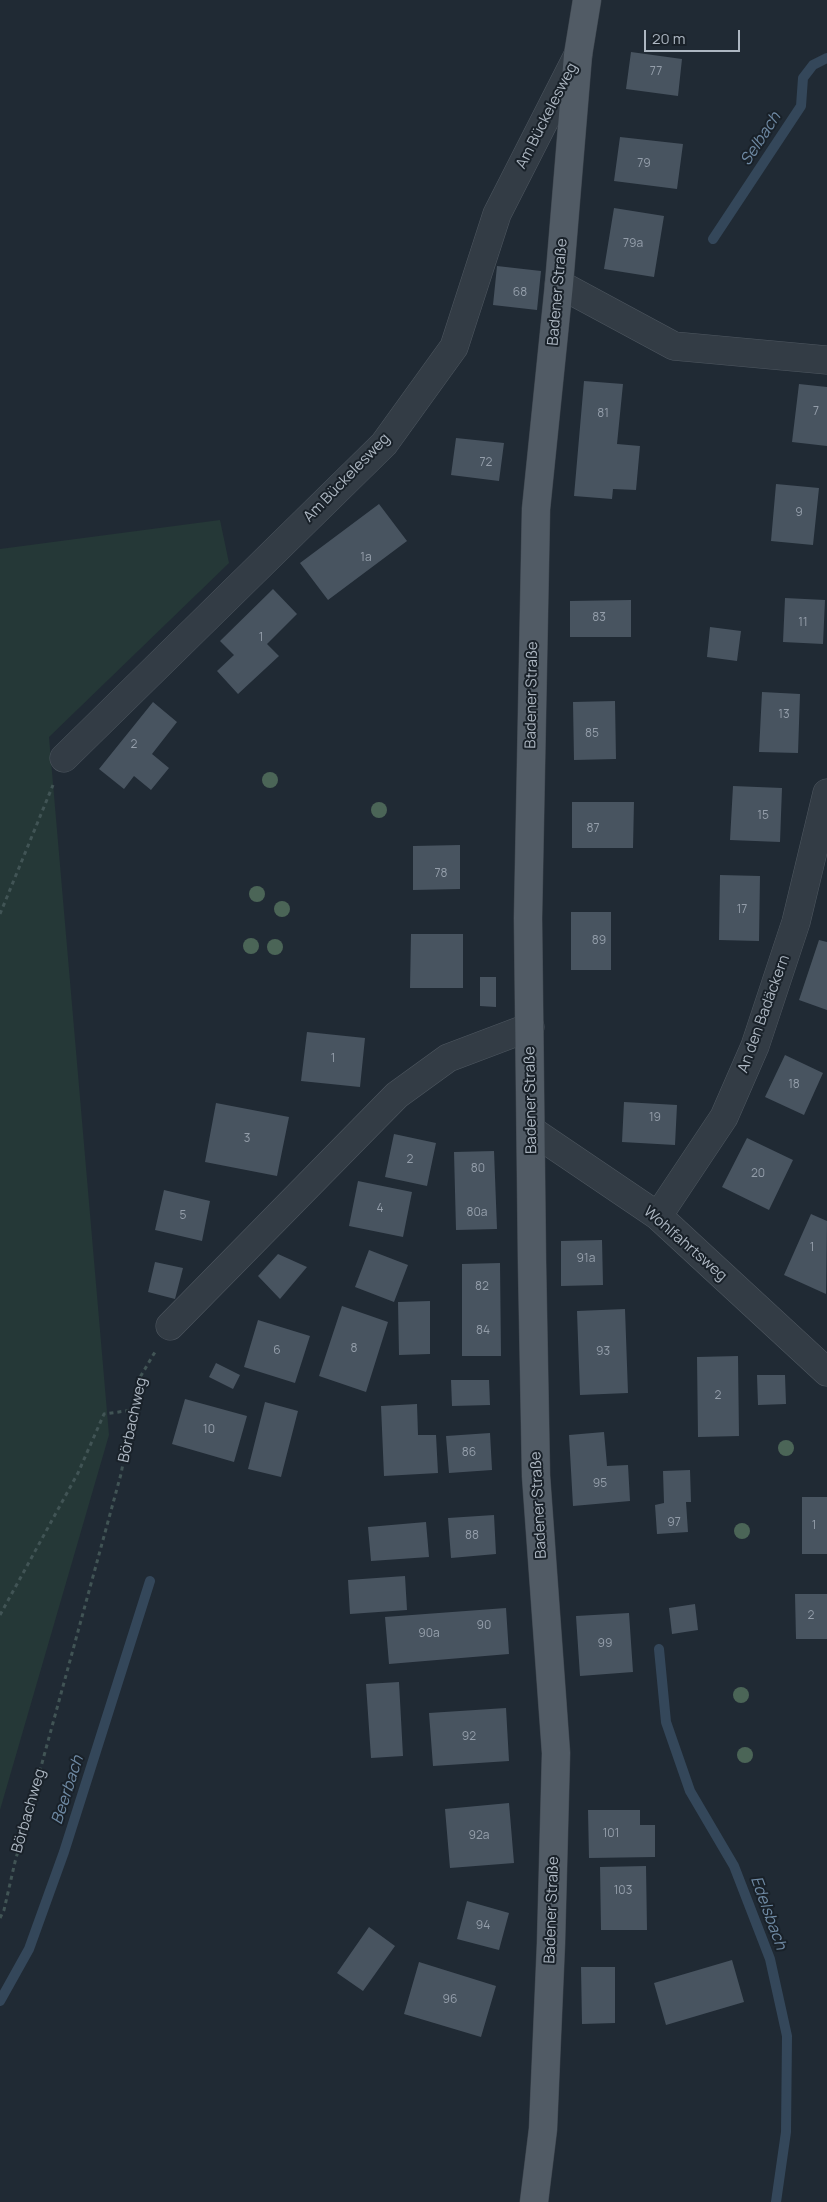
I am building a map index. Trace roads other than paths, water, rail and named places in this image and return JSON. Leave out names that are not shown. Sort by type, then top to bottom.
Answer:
[{"type":"main road","name":"Badener Straße","points":[[534,2202],[543,2129],[551,1943],[556,1753],[536,1476],[528,918],[536,509],[559,284],[578,55],[587,0]]},
{"type":"street","name":"Am Bückelesweg","points":[[64,758],[384,444],[454,347],[497,214],[578,55]]},
{"type":"street","points":[[559,284],[674,346],[827,360]]},
{"type":"street","name":"An den Badäckern","points":[[658,1216],[724,1117],[755,1046],[796,922],[827,793]]},
{"type":"street","points":[[170,1326],[397,1095],[448,1058],[530,1027]]},
{"type":"street","name":"Wohlfahrtsweg","points":[[531,1130],[658,1216],[827,1372]]},
{"type":"waterway","name":"Selbach","points":[[713,239],[801,106],[803,78],[813,65],[827,58]]},
{"type":"waterway","name":"Beerbach","points":[[0,2001],[29,1949],[64,1852],[150,1581]]},
{"type":"waterway","name":"Edelsbach","points":[[659,1649],[666,1722],[690,1791],[734,1866],[770,1959],[787,2036],[786,2132],[776,2202]]}]
